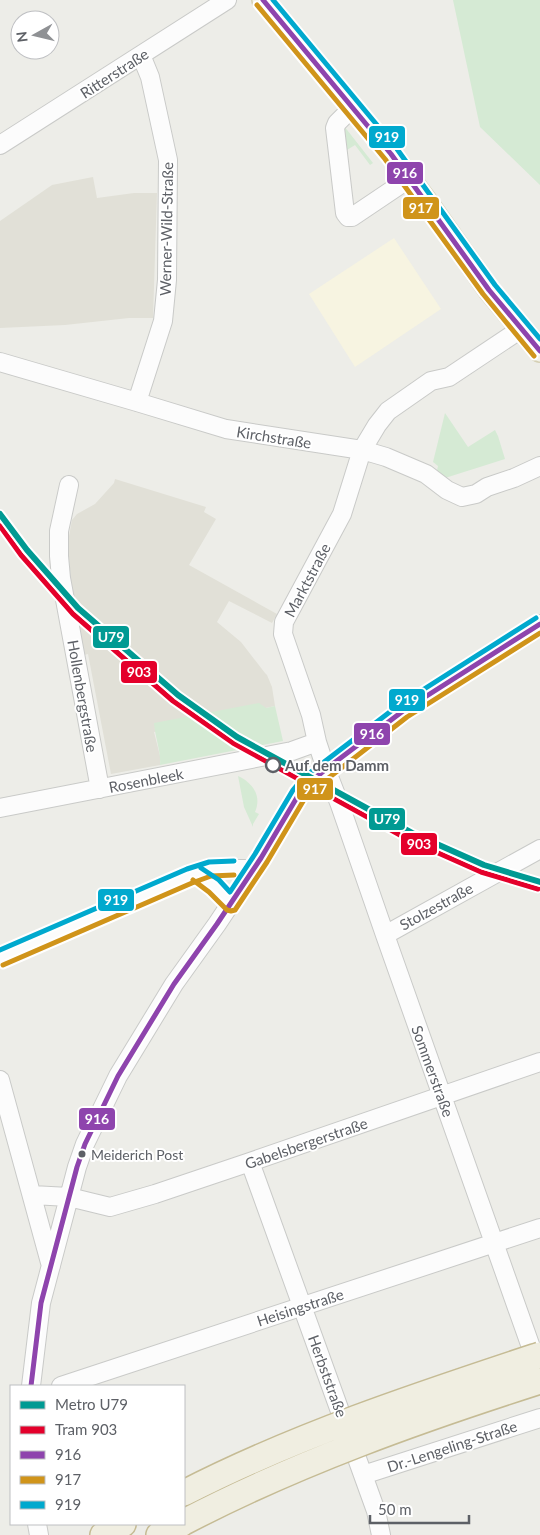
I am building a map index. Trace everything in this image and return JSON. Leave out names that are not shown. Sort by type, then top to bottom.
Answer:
[{"type":"highway","points":[[185,1492],[209,1480],[297,1442],[370,1413],[540,1355]]},
{"type":"highway","points":[[185,1521],[218,1504],[308,1464],[472,1403],[540,1381]]},
{"type":"highway","points":[[103,1535],[121,1525]]},
{"type":"highway","points":[[159,1535],[178,1525]]},
{"type":"main road","points":[[264,0],[410,178],[489,290],[539,350]]},
{"type":"street","name":"Ritterstraße","points":[[0,145],[227,0]]},
{"type":"street","name":"Werner-Wild-Straße","points":[[137,402],[163,321],[167,270],[168,160],[150,77],[141,55]]},
{"type":"street","points":[[352,108],[337,123],[335,128],[345,214],[348,217],[352,217],[410,178]]},
{"type":"street","name":"Marktstraße","points":[[326,770],[311,715],[283,634],[284,622],[342,514],[362,450],[388,411],[431,381],[449,377],[521,329]]},
{"type":"street","name":"Kirchstraße","points":[[0,362],[226,430],[362,450],[386,457],[426,474],[447,490],[462,498],[476,494],[487,487],[514,478],[540,466]]},
{"type":"street","name":"Hollenbergstraße","points":[[69,485],[59,531],[61,578],[100,789]]},
{"type":"street","points":[[31,1385],[42,1303],[77,1167],[85,1144],[118,1076],[174,984],[231,904],[299,794],[308,784],[403,711],[458,674],[540,624]]},
{"type":"street","name":"Rosenbleek","points":[[0,808],[292,751],[317,742]]},
{"type":"street","points":[[292,751],[303,754],[326,770]]},
{"type":"street","name":"Sommerstraße","points":[[326,770],[540,1372]]},
{"type":"street","name":"Stolzestraße","points":[[385,935],[540,849]]},
{"type":"street","points":[[0,958],[210,869],[254,869]]},
{"type":"street","points":[[197,874],[214,886],[231,904]]},
{"type":"street","name":"Gabelsbergerstraße","points":[[32,1195],[69,1197],[110,1206],[155,1194],[540,1062]]},
{"type":"street","points":[[0,1080],[51,1266]]},
{"type":"street","name":"Herbststraße","points":[[250,1162],[376,1511],[381,1535]]},
{"type":"street","name":"Heisingstraße","points":[[64,1385],[540,1228]]},
{"type":"street","name":"Dr.-Lengeling-Straße","points":[[363,1475],[540,1418]]},
{"type":"shaded area","points":[[93,177],[97,198],[134,193],[157,193],[153,318],[129,318],[65,325],[0,328],[0,221],[52,185]]},
{"type":"shaded area","points":[[394,238],[441,309],[355,367],[309,294]]},
{"type":"shaded area","points":[[115,479],[206,507],[204,512],[216,519],[189,565],[277,614],[272,623],[229,601],[217,622],[241,642],[267,675],[272,687],[275,706],[154,732],[160,756],[160,765],[111,774],[88,654],[84,655],[72,592],[69,536],[72,520],[77,514],[95,504],[114,483]]},
{"type":"green space","points":[[453,0],[540,0],[540,185],[480,127]]},
{"type":"green space","points":[[344,126],[373,163],[370,165],[355,145],[347,150],[348,153],[343,156]]},
{"type":"green space","points":[[445,413],[468,447],[495,430],[505,459],[442,479],[436,475],[438,466],[433,462]]},
{"type":"green space","points":[[259,703],[266,708],[275,706],[283,741],[160,765],[160,754],[154,723]]},
{"type":"green space","points":[[238,776],[252,786],[257,795],[255,812],[259,814],[253,827],[244,807]]},
{"type":"metro line","name":"U79","points":[[0,514],[27,550],[78,608],[178,695],[237,737],[412,833],[484,865],[540,882]]},
{"type":"tram line","name":"903","points":[[0,526],[21,555],[73,614],[173,701],[233,743],[409,840],[481,872],[538,889]]},
{"type":"transit line","name":"916","points":[[263,0],[391,154],[489,290],[540,351]]},
{"type":"transit line","name":"919","points":[[273,0],[397,149],[495,285],[540,339]]},
{"type":"transit line","name":"917","points":[[257,5],[385,159],[483,294],[534,356]]},
{"type":"transit line","name":"919","points":[[201,868],[219,880],[230,892],[293,790],[303,778],[399,705],[536,618]]},
{"type":"transit line","name":"916","points":[[31,1385],[41,1303],[77,1167],[85,1144],[118,1076],[174,984],[261,858],[299,794],[326,769],[403,711],[540,624]]},
{"type":"transit line","name":"917","points":[[193,880],[209,892],[227,910],[235,910],[267,862],[305,798],[313,790],[407,717],[540,633]]},
{"type":"transit line","name":"919","points":[[0,950],[187,869],[209,862],[234,861]]},
{"type":"transit line","name":"917","points":[[3,965],[192,883],[211,876],[234,875]]},
{"type":"place","name":"Auf dem Damm","points":[[273,765]]},
{"type":"place","name":"Meiderich Post","points":[[82,1154]]}]
